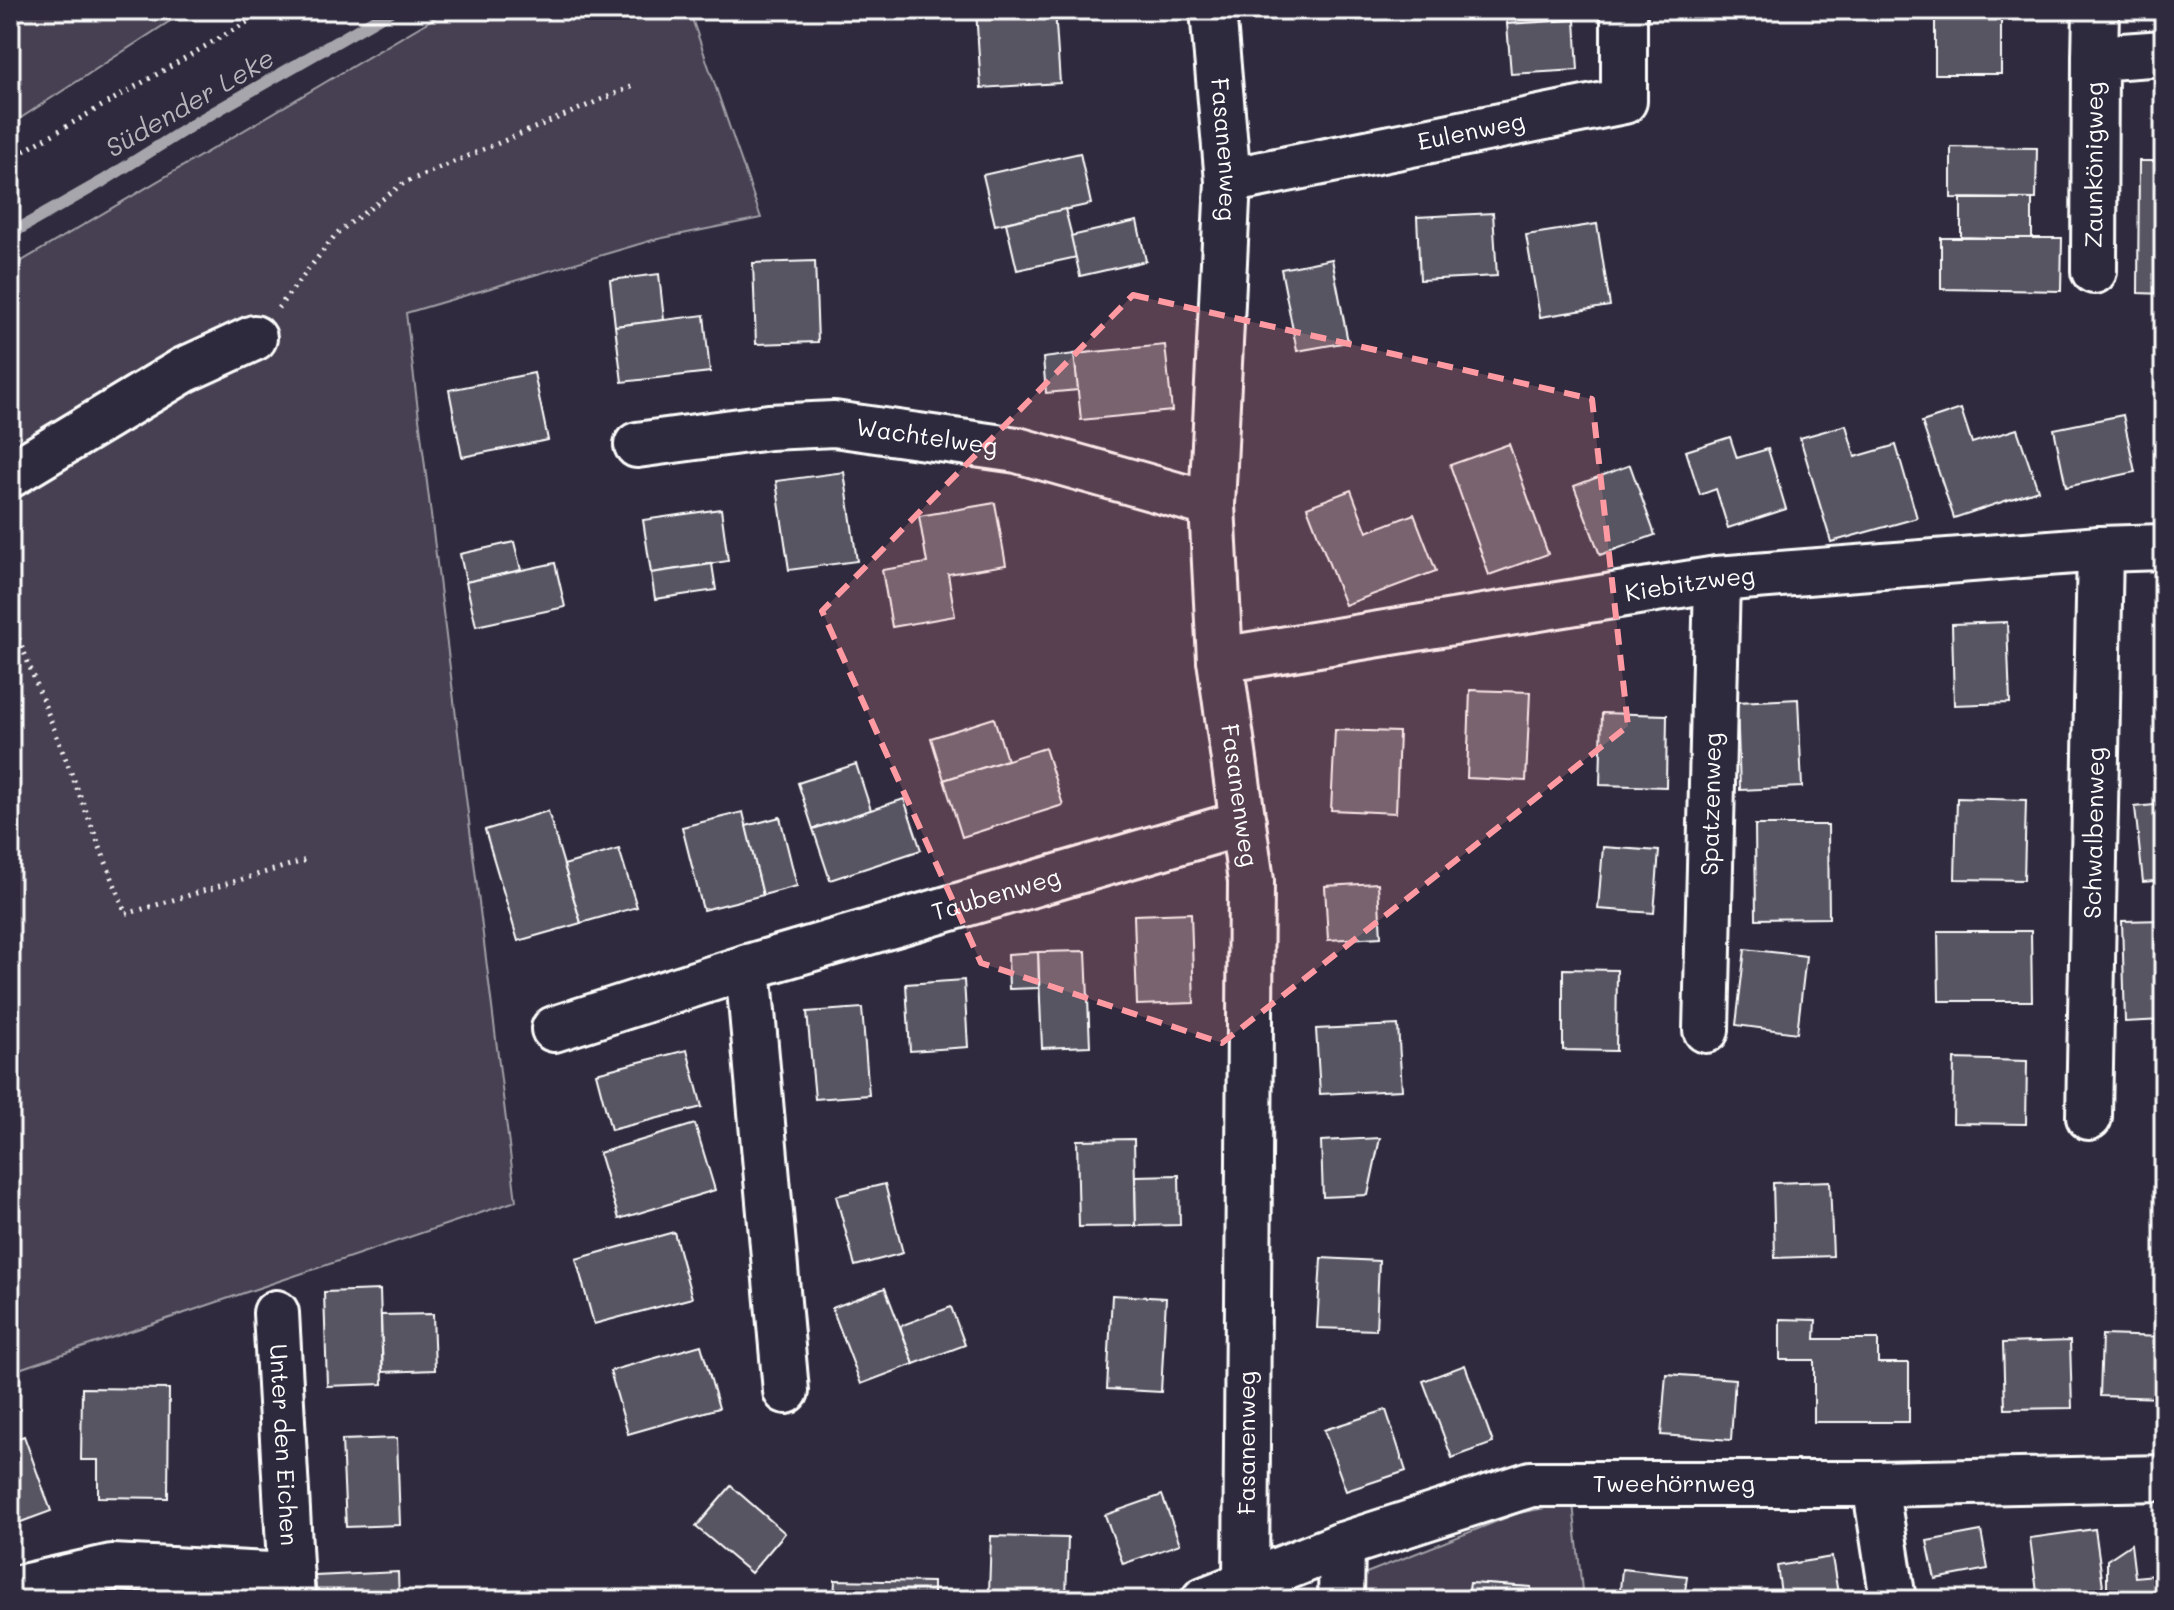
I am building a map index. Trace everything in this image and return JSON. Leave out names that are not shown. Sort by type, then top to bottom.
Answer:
[{"type":"street","name":"Fasanenweg","points":[[1213,10],[1228,181],[1212,505],[1220,660],[1251,881],[1246,1583]]},
{"type":"street","name":"Eulenweg","points":[[1228,181],[1624,101],[1624,10]]},
{"type":"street","name":"Zaunkönigweg","points":[[2094,271],[2096,10]]},
{"type":"street","name":"Zaunkönigweg","points":[[2095,58],[2164,53]]},
{"type":"street","points":[[10,475],[184,370],[254,338]]},
{"type":"street","name":"Wachtelweg","points":[[637,445],[769,427],[834,424],[1017,450],[1212,505]]},
{"type":"street","name":"Kiebitzweg","points":[[1220,660],[1717,579],[2100,549],[2164,547]]},
{"type":"street","name":"Schwalbenweg","points":[[2089,1117],[2100,549]]},
{"type":"street","name":"Spatzenweg","points":[[1706,1030],[1717,579]]},
{"type":"street","name":"Taubenweg","points":[[554,1029],[748,967],[1243,823]]},
{"type":"street","points":[[748,967],[786,1391]]},
{"type":"street","name":"Unter den Eichen","points":[[10,1590],[112,1567],[292,1588],[276,1313]]},
{"type":"street","name":"Tweehörnweg","points":[[1204,1600],[1342,1545],[1531,1484],[1875,1484],[2164,1478]]},
{"type":"street","points":[[1875,1484],[1893,1600]]},
{"type":"street","points":[[1341,1600],[1342,1545]]},
{"type":"path","points":[[10,159],[268,10]]},
{"type":"path","points":[[254,338],[337,233],[404,183],[636,85]]},
{"type":"path","points":[[10,616],[126,914],[310,859]]},
{"type":"highlighted area","points":[[1133,295],[1592,399],[1628,726],[1222,1043],[981,963],[822,611]]},
{"type":"shaded area","points":[[10,10],[187,10],[10,125]]},
{"type":"shaded area","points":[[448,10],[689,10],[761,218],[653,240],[406,313],[516,1201],[10,1372],[10,268]]},
{"type":"shaded area","points":[[1573,1503],[1583,1600],[1530,1600],[1530,1587],[1470,1583],[1468,1600],[1298,1600],[1518,1513]]},
{"type":"building","points":[[976,10],[1055,10],[1060,83],[981,88]]},
{"type":"building","points":[[1506,10],[1574,10],[1575,20],[1507,24]]},
{"type":"building","points":[[1935,10],[2001,10],[2001,74],[1935,74]]},
{"type":"building","points":[[1575,20],[1578,70],[1511,74],[1507,24]]},
{"type":"building","points":[[1951,147],[2037,148],[2036,199],[1951,198]]},
{"type":"building","points":[[1080,153],[1091,204],[995,225],[983,175]]},
{"type":"building","points":[[2139,161],[2164,161],[2164,294],[2138,293]]},
{"type":"building","points":[[1961,199],[2032,199],[2032,239],[1961,237]]},
{"type":"building","points":[[1065,209],[1077,257],[1017,270],[1006,223]]},
{"type":"building","points":[[1493,213],[1497,276],[1420,280],[1417,217]]},
{"type":"building","points":[[1137,221],[1146,261],[1080,276],[1071,236]]},
{"type":"building","points":[[1597,224],[1610,306],[1540,317],[1526,235]]},
{"type":"building","points":[[1941,238],[2062,238],[2061,291],[1941,289]]},
{"type":"building","points":[[1332,259],[1348,342],[1297,351],[1281,269]]},
{"type":"building","points":[[815,261],[818,342],[756,344],[753,263]]},
{"type":"building","points":[[659,274],[664,320],[615,326],[610,280]]},
{"type":"building","points":[[704,315],[710,372],[622,382],[615,326]]},
{"type":"building","points":[[1165,345],[1172,411],[1081,420],[1074,354]]},
{"type":"building","points":[[1074,354],[1078,390],[1046,393],[1043,358]]},
{"type":"building","points":[[534,373],[548,440],[462,457],[449,390]]},
{"type":"building","points":[[1961,409],[1972,443],[2017,429],[2038,490],[1954,518],[1922,422]]},
{"type":"building","points":[[2123,415],[2135,472],[2066,487],[2054,429]]},
{"type":"building","points":[[1846,425],[1855,457],[1896,445],[1917,518],[1831,542],[1800,438]]},
{"type":"building","points":[[1730,437],[1737,458],[1768,449],[1786,509],[1728,528],[1716,489],[1700,495],[1686,451]]},
{"type":"building","points":[[1509,444],[1548,554],[1489,575],[1450,465]]},
{"type":"building","points":[[1630,465],[1655,535],[1600,555],[1574,486]]},
{"type":"building","points":[[844,472],[857,561],[789,570],[776,481]]},
{"type":"building","points":[[1351,490],[1367,532],[1414,514],[1436,571],[1345,605],[1307,507]]},
{"type":"building","points":[[995,503],[1006,565],[948,574],[955,616],[892,627],[882,570],[927,563],[919,516]]},
{"type":"building","points":[[721,509],[728,561],[651,573],[643,520]]},
{"type":"building","points":[[514,542],[521,570],[466,582],[460,554]]},
{"type":"building","points":[[555,563],[565,607],[476,626],[466,582]]},
{"type":"building","points":[[712,564],[716,590],[655,599],[651,573]]},
{"type":"building","points":[[2007,622],[2010,703],[1954,705],[1952,624]]},
{"type":"building","points":[[1470,690],[1530,692],[1526,781],[1467,778]]},
{"type":"building","points":[[1798,699],[1802,787],[1740,790],[1737,702]]},
{"type":"building","points":[[1602,713],[1667,715],[1666,787],[1600,785]]},
{"type":"building","points":[[994,718],[1007,760],[944,780],[931,738]]},
{"type":"building","points":[[1335,730],[1399,732],[1396,813],[1331,810]]},
{"type":"building","points":[[1045,748],[1063,805],[962,837],[944,780]]},
{"type":"building","points":[[856,764],[871,810],[813,829],[798,783]]},
{"type":"building","points":[[1957,798],[2026,800],[2024,880],[1955,879]]},
{"type":"building","points":[[904,799],[921,850],[830,880],[813,829]]},
{"type":"building","points":[[2164,804],[2164,880],[2143,882],[2135,807]]},
{"type":"building","points":[[548,811],[581,923],[518,941],[485,830]]},
{"type":"building","points":[[743,812],[763,895],[703,910],[682,827]]},
{"type":"building","points":[[780,817],[797,886],[763,895],[746,826]]},
{"type":"building","points":[[1755,825],[1828,825],[1829,918],[1756,919]]},
{"type":"building","points":[[1603,847],[1659,851],[1654,913],[1598,909]]},
{"type":"building","points":[[619,849],[637,907],[581,923],[564,865]]},
{"type":"building","points":[[1378,883],[1381,937],[1328,940],[1325,886]]},
{"type":"building","points":[[1191,913],[1194,1003],[1137,1005],[1134,915]]},
{"type":"building","points":[[2164,920],[2164,1020],[2125,1022],[2122,921]]},
{"type":"building","points":[[1938,931],[2031,931],[2032,1001],[1939,1001]]},
{"type":"building","points":[[1745,949],[1806,956],[1797,1033],[1736,1025]]},
{"type":"building","points":[[1086,951],[1090,1046],[1042,1048],[1038,952]]},
{"type":"building","points":[[1038,952],[1039,988],[1009,989],[1008,954]]},
{"type":"building","points":[[1563,969],[1617,970],[1616,1051],[1563,1050]]},
{"type":"building","points":[[964,980],[968,1047],[910,1051],[906,984]]},
{"type":"building","points":[[862,1008],[869,1095],[815,1099],[807,1012]]},
{"type":"building","points":[[1398,1025],[1402,1090],[1320,1094],[1316,1029]]},
{"type":"building","points":[[2159,1048],[2164,1048],[2164,1134],[2160,1134]]},
{"type":"building","points":[[687,1050],[702,1107],[611,1130],[596,1073]]},
{"type":"building","points":[[1954,1059],[2027,1061],[2026,1124],[1953,1123]]},
{"type":"building","points":[[695,1124],[715,1190],[619,1219],[599,1153]]},
{"type":"building","points":[[1380,1138],[1368,1195],[1323,1197],[1321,1141]]},
{"type":"building","points":[[1134,1139],[1136,1226],[1079,1227],[1077,1140]]},
{"type":"building","points":[[1179,1175],[1180,1225],[1136,1226],[1135,1176]]},
{"type":"building","points":[[1830,1181],[1833,1256],[1775,1258],[1773,1183]]},
{"type":"building","points":[[885,1184],[903,1253],[855,1266],[836,1196]]},
{"type":"building","points":[[674,1232],[692,1298],[594,1324],[576,1259]]},
{"type":"building","points":[[1321,1258],[1379,1261],[1376,1330],[1317,1328]]},
{"type":"building","points":[[885,1288],[914,1364],[861,1384],[832,1308]]},
{"type":"building","points":[[380,1290],[383,1384],[327,1386],[324,1292]]},
{"type":"building","points":[[1112,1295],[1166,1298],[1161,1392],[1107,1389]]},
{"type":"building","points":[[951,1307],[965,1345],[914,1364],[900,1326]]},
{"type":"building","points":[[433,1314],[435,1370],[383,1372],[381,1315]]},
{"type":"building","points":[[1780,1319],[1816,1320],[1815,1339],[1878,1339],[1878,1363],[1909,1363],[1909,1422],[1814,1422],[1814,1360],[1780,1360]]},
{"type":"building","points":[[2102,1335],[2164,1337],[2164,1398],[2100,1396]]},
{"type":"building","points":[[2070,1341],[2072,1408],[2005,1409],[2003,1343]]},
{"type":"building","points":[[701,1345],[719,1408],[628,1434],[610,1371]]},
{"type":"building","points":[[1465,1365],[1493,1443],[1452,1458],[1423,1381]]},
{"type":"building","points":[[1666,1374],[1735,1379],[1731,1440],[1661,1435]]},
{"type":"building","points":[[82,1388],[169,1389],[168,1498],[98,1497],[98,1460],[81,1460]]},
{"type":"building","points":[[1386,1410],[1406,1471],[1346,1491],[1324,1430]]},
{"type":"building","points":[[24,1436],[51,1511],[10,1526],[10,1441]]},
{"type":"building","points":[[397,1438],[400,1525],[346,1527],[342,1440]]},
{"type":"building","points":[[731,1486],[785,1533],[751,1573],[696,1527]]},
{"type":"building","points":[[1162,1495],[1180,1544],[1123,1564],[1105,1515]]},
{"type":"building","points":[[2095,1529],[2105,1600],[2038,1600],[2030,1538]]},
{"type":"building","points":[[1981,1531],[1988,1569],[1935,1579],[1927,1541]]},
{"type":"building","points":[[991,1536],[1068,1538],[1066,1596],[989,1593]]},
{"type":"building","points":[[2131,1544],[2135,1577],[2164,1574],[2164,1600],[2107,1600],[2107,1560]]},
{"type":"building","points":[[1832,1557],[1839,1600],[1782,1600],[1777,1566]]},
{"type":"building","points":[[1622,1569],[1687,1576],[1684,1600],[1619,1600]]},
{"type":"building","points":[[398,1572],[399,1600],[317,1600],[315,1576]]},
{"type":"building","points":[[835,1580],[933,1582],[933,1600],[834,1600]]},
{"type":"building","points":[[1470,1583],[1531,1587],[1530,1600],[1468,1600]]},
{"type":"waterway","name":"Südender Leke","points":[[10,234],[392,10]]}]
